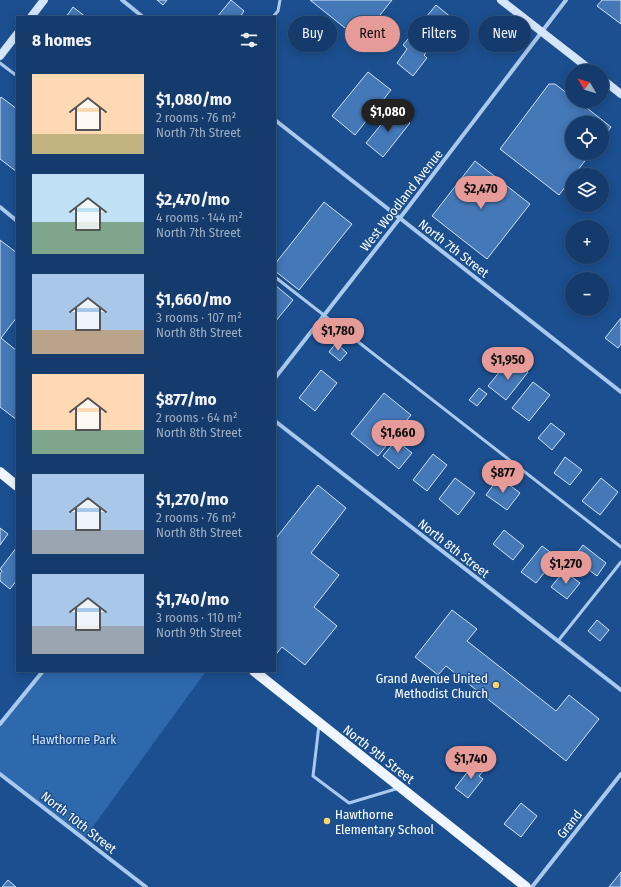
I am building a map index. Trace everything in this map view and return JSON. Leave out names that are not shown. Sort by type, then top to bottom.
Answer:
[{"type":"main road","points":[[32,16],[44,0]]},
{"type":"main road","points":[[502,0],[583,64]]},
{"type":"main road","points":[[0,56],[16,35]]},
{"type":"main road","points":[[609,85],[621,94]]},
{"type":"main road","points":[[0,472],[16,485]]},
{"type":"main road","name":"North 9th Street","points":[[255,672],[526,887]]},
{"type":"street","points":[[122,0],[143,16]]},
{"type":"street","name":"West Woodland Avenue","points":[[276,377],[400,218],[566,0]]},
{"type":"street","name":"North 7th Street","points":[[276,121],[621,392]]},
{"type":"street","points":[[0,207],[16,220]]},
{"type":"street","name":"North 8th Street","points":[[276,422],[621,690]]},
{"type":"street","points":[[0,724],[42,672]]},
{"type":"street","name":"North 10th Street","points":[[0,774],[146,887]]},
{"type":"street","name":"Grand","points":[[532,887],[621,774]]},
{"type":"lane","points":[[274,16],[278,11],[280,0]]},
{"type":"lane","points":[[0,62],[16,75]]},
{"type":"lane","points":[[276,278],[621,547]]},
{"type":"lane","points":[[558,642],[621,562]]},
{"type":"lane","points":[[319,723],[313,776],[349,803],[401,787]]},
{"type":"green space","name":"Hawthorne Park","points":[[42,672],[205,672],[84,839],[0,774],[0,724]]},
{"type":"building","points":[[157,0],[167,0],[163,5]]},
{"type":"building","points":[[231,0],[244,11],[241,16],[218,16]]},
{"type":"building","points":[[310,0],[392,0],[379,16],[345,16],[345,28],[337,22],[337,16],[330,16]]},
{"type":"building","points":[[602,0],[621,0],[621,24],[597,6]]},
{"type":"building","points":[[436,5],[450,16],[427,16]]},
{"type":"building","points":[[73,7],[85,16],[67,16]]},
{"type":"building","points":[[408,39],[408,52],[427,52],[424,55],[427,58],[413,76],[397,63],[407,49],[403,45]]},
{"type":"building","points":[[368,72],[391,90],[355,135],[332,116]]},
{"type":"building","points":[[549,84],[555,84],[565,92],[565,108],[587,108],[597,116],[565,116],[565,160],[586,160],[579,168],[565,168],[565,187],[559,195],[500,149]]},
{"type":"building","points":[[1,97],[16,108],[16,171],[0,159]]},
{"type":"building","points":[[393,110],[410,123],[383,157],[366,143]]},
{"type":"building","points":[[475,161],[530,204],[487,259],[432,216]]},
{"type":"building","points":[[324,202],[352,224],[299,290],[276,272],[276,263]]},
{"type":"building","points":[[0,240],[16,252],[16,318],[1,338],[16,350],[16,419],[0,407]]},
{"type":"building","points":[[276,286],[293,300],[276,321]]},
{"type":"building","points":[[621,318],[621,344],[618,348],[605,338]]},
{"type":"building","points":[[336,343],[347,353],[340,361],[329,352]]},
{"type":"building","points":[[517,364],[528,372],[506,400],[488,386],[505,365],[513,370]]},
{"type":"building","points":[[321,370],[337,383],[315,411],[299,398]]},
{"type":"building","points":[[533,382],[550,395],[529,421],[512,408]]},
{"type":"building","points":[[479,388],[487,394],[477,406],[469,400]]},
{"type":"building","points":[[384,393],[411,415],[378,456],[351,434]]},
{"type":"building","points":[[551,423],[565,434],[552,450],[538,438]]},
{"type":"building","points":[[396,440],[412,453],[399,469],[383,456]]},
{"type":"building","points":[[433,454],[447,465],[427,491],[413,480]]},
{"type":"building","points":[[565,457],[582,470],[570,485],[554,473]]},
{"type":"building","points":[[499,477],[520,493],[507,510],[486,495]]},
{"type":"building","points":[[455,478],[475,493],[458,515],[439,499]]},
{"type":"building","points":[[601,478],[618,492],[600,515],[582,501]]},
{"type":"building","points":[[318,485],[346,508],[311,553],[339,575],[314,607],[337,626],[305,665],[282,647],[277,653],[276,652],[276,538]]},
{"type":"building","points":[[0,528],[8,534],[0,545]]},
{"type":"building","points":[[504,530],[524,546],[513,560],[493,544]]},
{"type":"building","points":[[583,545],[606,563],[597,576],[573,558]]},
{"type":"building","points":[[542,546],[557,557],[536,583],[521,572]]},
{"type":"building","points":[[16,548],[16,581],[10,589],[0,581],[0,574],[2,571],[0,569]]},
{"type":"building","points":[[564,571],[580,583],[567,599],[551,587]]},
{"type":"building","name":"Grand Avenue United Methodist Church","points":[[452,610],[477,629],[467,641],[556,711],[569,695],[599,719],[566,761],[446,666],[438,675],[415,657]]},
{"type":"building","points":[[597,620],[609,630],[600,641],[588,631]]},
{"type":"building","points":[[476,761],[485,769],[479,776],[483,779],[468,798],[455,788]]},
{"type":"building","points":[[521,803],[537,816],[521,837],[504,824]]},
{"type":"building","points":[[621,872],[621,887],[609,887]]},
{"type":"building","points":[[8,880],[16,887],[2,887]]},
{"type":"place","name":"Grand Avenue United Methodist Church","points":[[496,685]]},
{"type":"place","name":"Hawthorne Elementary School","points":[[327,821]]}]
